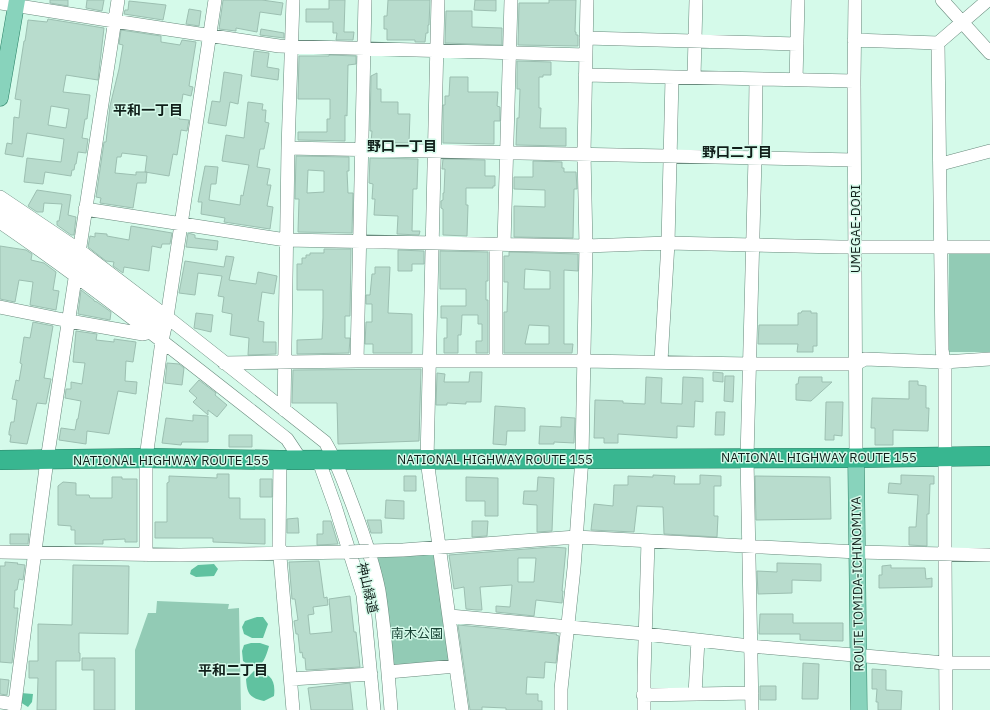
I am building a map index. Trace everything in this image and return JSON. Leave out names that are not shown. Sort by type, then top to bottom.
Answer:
[{"type":"highway","name":"NATIONAL HIGHWAY ROUTE 155","points":[[0,460],[146,458],[308,460],[334,465],[428,460],[990,456]]},
{"type":"main road","points":[[0,98],[11,3]]},
{"type":"main road","name":"ROUTE TOMIDA-ICHINOMIYA","points":[[856,458],[859,710]]},
{"type":"street","points":[[0,702],[14,707],[47,460],[118,0]]},
{"type":"street","points":[[146,555],[146,458],[157,337],[166,322],[215,0]]},
{"type":"street","points":[[284,410],[288,148],[293,0]]},
{"type":"street","points":[[357,361],[365,0]]},
{"type":"street","points":[[438,0],[428,460],[462,710]]},
{"type":"street","points":[[496,361],[500,244],[506,152],[511,0]]},
{"type":"street","points":[[561,710],[561,689],[568,627],[582,458],[586,246],[584,153],[587,0]]},
{"type":"street","points":[[694,78],[696,0]]},
{"type":"street","points":[[796,80],[798,0]]},
{"type":"street","name":"UMEGAE-DORI","points":[[854,0],[856,458]]},
{"type":"street","points":[[942,0],[990,53]]},
{"type":"street","points":[[854,40],[938,43],[988,0]]},
{"type":"street","points":[[11,3],[114,21],[279,46],[586,55]]},
{"type":"street","points":[[586,38],[797,44]]},
{"type":"street","points":[[938,43],[941,164],[942,350],[945,367],[944,555],[946,710]]},
{"type":"street","points":[[585,75],[854,81]]},
{"type":"street","points":[[661,361],[668,243],[672,78]]},
{"type":"street","points":[[752,710],[747,458],[756,79]]},
{"type":"street","points":[[288,148],[584,153],[854,160]]},
{"type":"street","points":[[941,164],[990,151]]},
{"type":"street","points":[[0,197],[79,250],[166,322],[224,363],[325,442],[369,551],[379,591],[391,710]]},
{"type":"street","points":[[86,209],[286,240],[586,246],[668,243],[855,247],[990,247]]},
{"type":"street","points":[[0,210],[157,337],[287,439],[308,460],[321,468],[363,595],[374,710]]},
{"type":"street","points":[[0,222],[76,270],[166,322]]},
{"type":"street","points":[[0,307],[157,337]]},
{"type":"street","points":[[224,363],[357,361],[661,361],[750,364],[856,364],[865,359],[944,362],[990,359]]},
{"type":"street","points":[[280,460],[280,553],[293,710]]},
{"type":"street","name":"神山緑道","points":[[334,465],[366,574],[375,622],[383,710]]},
{"type":"street","points":[[0,552],[146,555],[350,552],[440,548],[576,537],[857,552],[990,555]]},
{"type":"street","points":[[644,710],[643,695],[648,541]]},
{"type":"street","points":[[450,616],[645,634],[750,646],[945,663],[990,663]]},
{"type":"street","points":[[695,694],[698,640]]},
{"type":"street","points":[[388,672],[456,666]]},
{"type":"street","points":[[291,679],[371,674]]},
{"type":"street","points":[[643,695],[752,694]]},
{"type":"green space","points":[[990,253],[990,352],[948,352],[949,254]]},
{"type":"green space","name":"南木公園","points":[[438,550],[454,664],[389,670],[372,554]]},
{"type":"green space","points":[[214,564],[218,569],[214,576],[196,577],[190,574],[191,570],[198,565]]},
{"type":"green space","points":[[157,601],[229,604],[228,609],[239,608],[241,710],[135,710],[135,650],[148,613],[156,613]]},
{"type":"green space","points":[[257,617],[263,617],[268,624],[263,638],[252,638],[244,634],[242,627],[245,621]]},
{"type":"green space","points":[[260,643],[269,646],[266,657],[263,661],[257,666],[253,667],[243,661],[242,651],[244,645]]},
{"type":"green space","points":[[254,671],[264,673],[271,678],[274,685],[274,696],[264,701],[255,698],[250,694],[247,688],[246,679]]},
{"type":"green space","points":[[21,693],[33,694],[32,702],[28,707],[20,702]]},
{"type":"building","points":[[50,0],[68,0],[68,6],[50,3]]},
{"type":"building","points":[[87,0],[104,0],[102,11],[86,8]]},
{"type":"building","points":[[223,0],[262,0],[283,3],[281,15],[260,12],[257,32],[236,28],[236,31],[219,29]]},
{"type":"building","points":[[329,0],[345,0],[344,32],[354,32],[353,40],[336,40],[337,33],[333,33],[333,22],[306,22],[306,9],[329,9]]},
{"type":"building","points":[[388,0],[430,0],[429,25],[425,42],[415,42],[415,40],[387,40],[387,29],[384,29],[384,16],[387,16]]},
{"type":"building","points":[[475,0],[496,0],[496,11],[474,10]]},
{"type":"building","points":[[549,0],[576,0],[575,32],[576,35],[578,35],[578,46],[518,45],[519,3],[549,3]]},
{"type":"building","points":[[129,1],[166,5],[163,20],[124,14],[125,10],[128,10]]},
{"type":"building","points":[[189,9],[201,11],[199,26],[186,24]]},
{"type":"building","points":[[446,11],[472,11],[472,27],[502,28],[502,45],[445,43]]},
{"type":"building","points":[[48,19],[104,28],[98,80],[66,75],[63,92],[90,95],[87,119],[85,119],[82,138],[88,139],[86,153],[78,152],[76,164],[74,170],[72,170],[71,176],[45,172],[43,184],[24,182],[27,158],[61,162],[64,139],[27,133],[23,157],[5,154],[7,143],[12,144],[14,117],[19,118],[21,100],[15,99],[28,20],[47,22]],"holes":[[[51,106],[69,109],[66,128],[48,125]]]},
{"type":"building","points":[[261,29],[284,33],[284,38],[260,35]]},
{"type":"building","points":[[121,30],[161,36],[161,42],[180,45],[182,40],[196,42],[189,86],[193,87],[191,96],[183,94],[179,119],[189,120],[187,131],[181,130],[177,155],[173,154],[169,176],[147,172],[146,183],[137,183],[133,208],[100,203],[101,198],[96,197],[104,142],[106,142],[110,106],[123,45],[119,44]],"holes":[[[122,153],[147,156],[145,172],[136,172],[136,175],[115,173],[117,157],[121,157]]]},
{"type":"building","points":[[254,51],[269,53],[267,67],[279,69],[278,80],[251,76]]},
{"type":"building","points":[[299,56],[356,56],[356,64],[348,65],[345,141],[298,140],[298,132],[327,132],[327,119],[330,119],[330,99],[298,99]]},
{"type":"building","points":[[517,61],[551,62],[551,75],[543,75],[543,77],[539,77],[539,108],[541,108],[540,128],[566,128],[566,146],[516,145],[520,89],[517,89]]},
{"type":"building","points":[[224,72],[242,75],[238,104],[230,102],[226,126],[208,123],[212,101],[220,102]]},
{"type":"building","points":[[377,73],[377,89],[381,89],[381,102],[398,102],[398,114],[410,114],[409,143],[371,142],[371,76]]},
{"type":"building","points":[[450,77],[468,77],[468,92],[498,92],[497,106],[500,107],[500,121],[494,121],[494,144],[443,143],[443,105],[445,105],[445,96],[449,96]]},
{"type":"building","points":[[248,102],[263,104],[262,110],[266,110],[265,122],[269,123],[264,149],[260,149],[257,167],[270,169],[267,185],[271,185],[267,206],[273,207],[270,229],[224,222],[225,218],[201,214],[202,202],[198,202],[205,166],[218,167],[216,184],[211,184],[209,200],[240,205],[241,195],[243,196],[249,165],[222,161],[226,135],[244,138]]},
{"type":"building","points":[[296,156],[349,157],[349,171],[347,171],[348,193],[353,193],[352,233],[298,232],[299,199],[295,199]],"holes":[[[308,170],[324,171],[324,192],[307,193]]]},
{"type":"building","points":[[370,158],[418,159],[417,189],[413,189],[412,231],[420,231],[419,235],[397,234],[398,216],[374,215],[375,199],[372,199],[373,184],[369,183]]},
{"type":"building","points":[[443,159],[485,160],[485,176],[495,176],[495,186],[493,186],[493,188],[466,188],[466,205],[468,205],[467,236],[443,235],[443,209],[441,208],[441,201],[443,200],[444,193],[445,169],[442,169]]},
{"type":"building","points":[[533,161],[562,162],[564,172],[576,172],[577,189],[574,189],[573,238],[514,237],[514,206],[545,207],[545,190],[514,189],[514,177],[533,177]]},
{"type":"building","points":[[37,190],[71,195],[68,215],[76,217],[74,235],[71,235],[57,225],[62,204],[44,203],[43,212],[37,212],[28,206]]},
{"type":"building","points":[[131,226],[172,233],[170,244],[162,244],[161,248],[152,246],[149,271],[124,267],[123,273],[113,266],[114,262],[106,261],[88,247],[90,236],[95,237],[95,233],[107,234],[107,236],[129,240]]},
{"type":"building","points":[[188,233],[195,235],[195,238],[218,241],[217,250],[186,247]]},
{"type":"building","points":[[0,246],[26,250],[32,254],[31,260],[44,263],[56,272],[53,290],[59,291],[56,310],[30,305],[33,282],[19,280],[15,302],[0,299]]},
{"type":"building","points":[[324,249],[351,249],[350,316],[345,316],[345,338],[350,338],[349,353],[297,354],[297,340],[322,339],[323,290],[297,290],[297,264],[302,264],[302,258],[306,258],[306,255],[310,255],[310,253],[324,253]]},
{"type":"building","points":[[398,250],[424,251],[424,264],[412,264],[412,271],[398,271]]},
{"type":"building","points":[[440,251],[488,252],[488,281],[486,281],[486,300],[488,300],[488,353],[476,353],[476,341],[482,341],[482,324],[478,324],[478,315],[462,315],[461,335],[458,335],[458,353],[444,353],[444,338],[447,338],[447,318],[441,318],[441,306],[466,306],[466,289],[440,289]]},
{"type":"building","points":[[509,252],[578,254],[578,271],[564,270],[564,344],[573,344],[572,353],[504,353],[504,312],[507,312],[508,282],[504,282],[504,256],[509,256]],"holes":[[[525,269],[550,271],[550,289],[524,289]],[[529,325],[549,326],[549,344],[525,344]]]},
{"type":"building","points":[[226,256],[234,257],[229,280],[256,284],[258,272],[277,276],[274,294],[262,292],[258,321],[264,322],[263,342],[276,342],[276,354],[248,355],[249,338],[230,335],[232,314],[222,312],[224,297],[218,296],[222,276],[198,273],[195,295],[179,293],[185,261],[224,267]]},
{"type":"building","points":[[375,267],[390,267],[388,313],[412,314],[412,353],[373,353],[373,344],[365,344],[366,322],[372,322],[372,304],[366,304],[366,295],[370,295],[372,274],[375,274]]},
{"type":"building","points":[[81,290],[111,312],[110,320],[78,314]]},
{"type":"building","points":[[802,311],[817,313],[817,346],[813,346],[813,352],[797,352],[798,344],[758,344],[759,325],[798,325],[798,313],[801,313]]},
{"type":"building","points":[[196,313],[213,315],[211,332],[194,328]]},
{"type":"building","points":[[33,322],[53,326],[44,378],[51,379],[46,404],[37,403],[27,444],[10,442],[11,435],[9,435],[9,432],[11,422],[14,422],[17,400],[12,399],[16,380],[19,381],[24,337],[30,338]]},
{"type":"building","points":[[76,331],[97,334],[96,340],[114,342],[114,339],[136,342],[133,362],[126,361],[125,381],[137,382],[136,394],[118,391],[109,434],[87,431],[86,444],[59,440],[61,428],[75,430],[81,401],[65,398],[66,389],[71,389],[71,382],[82,384],[85,363],[73,362]]},
{"type":"building","points":[[167,363],[179,364],[184,368],[182,385],[165,383]]},
{"type":"building","points":[[421,369],[419,441],[338,444],[337,403],[292,403],[293,370]]},
{"type":"building","points":[[470,372],[482,372],[481,402],[466,402],[466,404],[447,403],[447,405],[436,405],[437,373],[445,374],[444,382],[469,382]]},
{"type":"building","points":[[713,372],[723,373],[723,382],[713,381]]},
{"type":"building","points":[[725,376],[734,376],[733,402],[724,401]]},
{"type":"building","points":[[646,377],[662,378],[661,403],[682,404],[683,377],[703,378],[703,402],[695,401],[694,427],[677,426],[677,438],[618,434],[618,443],[604,443],[604,438],[594,438],[595,400],[623,401],[623,403],[645,404]]},
{"type":"building","points":[[799,377],[822,377],[822,382],[832,382],[811,401],[796,400],[796,384],[798,384]]},
{"type":"building","points":[[199,380],[216,393],[215,395],[227,405],[217,417],[208,410],[208,415],[193,402],[197,398],[189,391]]},
{"type":"building","points":[[909,381],[918,381],[918,385],[926,386],[926,408],[929,408],[928,431],[893,430],[893,445],[875,445],[875,428],[871,428],[872,398],[909,399]]},
{"type":"building","points":[[826,402],[843,402],[842,436],[834,435],[834,440],[825,440]]},
{"type":"building","points":[[495,406],[525,408],[525,431],[507,431],[506,445],[493,444]]},
{"type":"building","points":[[716,412],[725,412],[724,435],[715,435]]},
{"type":"building","points":[[193,415],[208,416],[208,442],[182,442],[181,445],[162,443],[166,418],[193,421]]},
{"type":"building","points":[[561,417],[575,418],[574,443],[554,442],[554,444],[539,444],[540,426],[561,427]]},
{"type":"building","points":[[229,435],[252,435],[252,447],[229,447]]},
{"type":"building","points":[[217,474],[229,474],[229,498],[240,498],[240,519],[265,519],[265,544],[213,542],[213,538],[155,538],[155,522],[167,522],[167,483],[169,482],[169,476],[217,478]]},
{"type":"building","points":[[653,475],[675,476],[674,484],[700,484],[700,475],[721,476],[721,486],[714,486],[714,516],[718,516],[717,537],[664,534],[663,507],[637,506],[634,532],[591,530],[594,504],[613,506],[614,485],[628,485],[628,476],[653,477]]},
{"type":"building","points":[[901,475],[934,476],[934,484],[930,484],[929,514],[927,514],[927,546],[909,545],[909,527],[916,527],[918,495],[888,493],[889,483],[901,484]]},
{"type":"building","points":[[404,476],[416,476],[416,491],[404,491]]},
{"type":"building","points":[[755,476],[830,477],[831,519],[756,520]]},
{"type":"building","points":[[112,477],[137,479],[137,542],[125,542],[125,539],[103,540],[103,544],[75,544],[75,530],[71,530],[71,526],[58,525],[58,486],[63,482],[76,483],[76,495],[89,495],[90,498],[112,498]]},
{"type":"building","points":[[466,477],[498,478],[498,516],[485,516],[485,501],[466,501]]},
{"type":"building","points":[[538,477],[554,478],[552,531],[537,532],[537,505],[523,504],[524,491],[537,491]]},
{"type":"building","points":[[260,479],[272,479],[272,497],[260,497]]},
{"type":"building","points":[[386,500],[404,501],[404,519],[385,518]]},
{"type":"building","points":[[298,518],[299,533],[287,533],[287,519]]},
{"type":"building","points":[[367,520],[381,520],[382,533],[371,533]]},
{"type":"building","points":[[323,521],[331,521],[338,544],[317,545],[317,534],[323,534]]},
{"type":"building","points":[[472,521],[488,521],[487,536],[472,537]]},
{"type":"building","points":[[10,534],[29,534],[28,544],[10,544]]},
{"type":"building","points":[[552,547],[566,548],[562,603],[536,600],[534,616],[496,612],[496,606],[510,607],[512,585],[480,587],[482,610],[466,609],[464,587],[454,589],[449,555]],"holes":[[[518,558],[536,558],[534,582],[518,582]]]},
{"type":"building","points":[[319,561],[324,598],[327,597],[328,605],[313,607],[314,614],[308,615],[310,634],[332,632],[329,599],[350,596],[360,667],[306,670],[305,658],[303,658],[302,652],[300,653],[298,634],[296,634],[294,621],[298,620],[295,599],[292,599],[289,562]]},
{"type":"building","points":[[5,562],[25,565],[23,580],[19,579],[17,590],[15,590],[14,608],[18,608],[12,663],[0,662],[0,566],[5,566]]},
{"type":"building","points":[[777,563],[821,564],[821,581],[792,580],[792,593],[758,594],[757,571],[777,572]]},
{"type":"building","points":[[73,565],[129,566],[128,634],[79,633],[80,661],[56,661],[56,710],[37,710],[38,678],[29,678],[29,661],[38,661],[38,624],[72,625]]},
{"type":"building","points":[[891,565],[891,568],[925,568],[926,579],[932,578],[932,587],[879,588],[879,575],[882,575],[882,566]]},
{"type":"building","points":[[760,614],[793,614],[793,623],[843,623],[843,641],[800,640],[800,634],[759,634]]},
{"type":"building","points":[[458,625],[557,634],[556,635],[559,636],[556,663],[545,662],[544,678],[527,677],[526,694],[538,694],[538,701],[542,701],[542,710],[506,710],[506,708],[482,707],[482,710],[470,710]]},
{"type":"building","points":[[82,658],[115,658],[115,710],[94,710],[94,670],[82,670]]},
{"type":"building","points":[[803,663],[819,664],[818,699],[802,699]]},
{"type":"building","points":[[872,669],[886,670],[886,690],[902,691],[901,710],[878,710],[878,702],[876,702],[877,689],[872,689]]},
{"type":"building","points":[[0,679],[9,680],[7,695],[0,694]]},
{"type":"building","points":[[350,683],[353,710],[311,710],[308,688]]},
{"type":"building","points":[[760,686],[776,686],[776,700],[760,700]]},
{"type":"district","name":"平和一丁目","points":[[148,110]]},
{"type":"district","name":"野口一丁目","points":[[402,146]]},
{"type":"district","name":"野口二丁目","points":[[737,152]]},
{"type":"district","name":"平和二丁目","points":[[233,670]]}]
